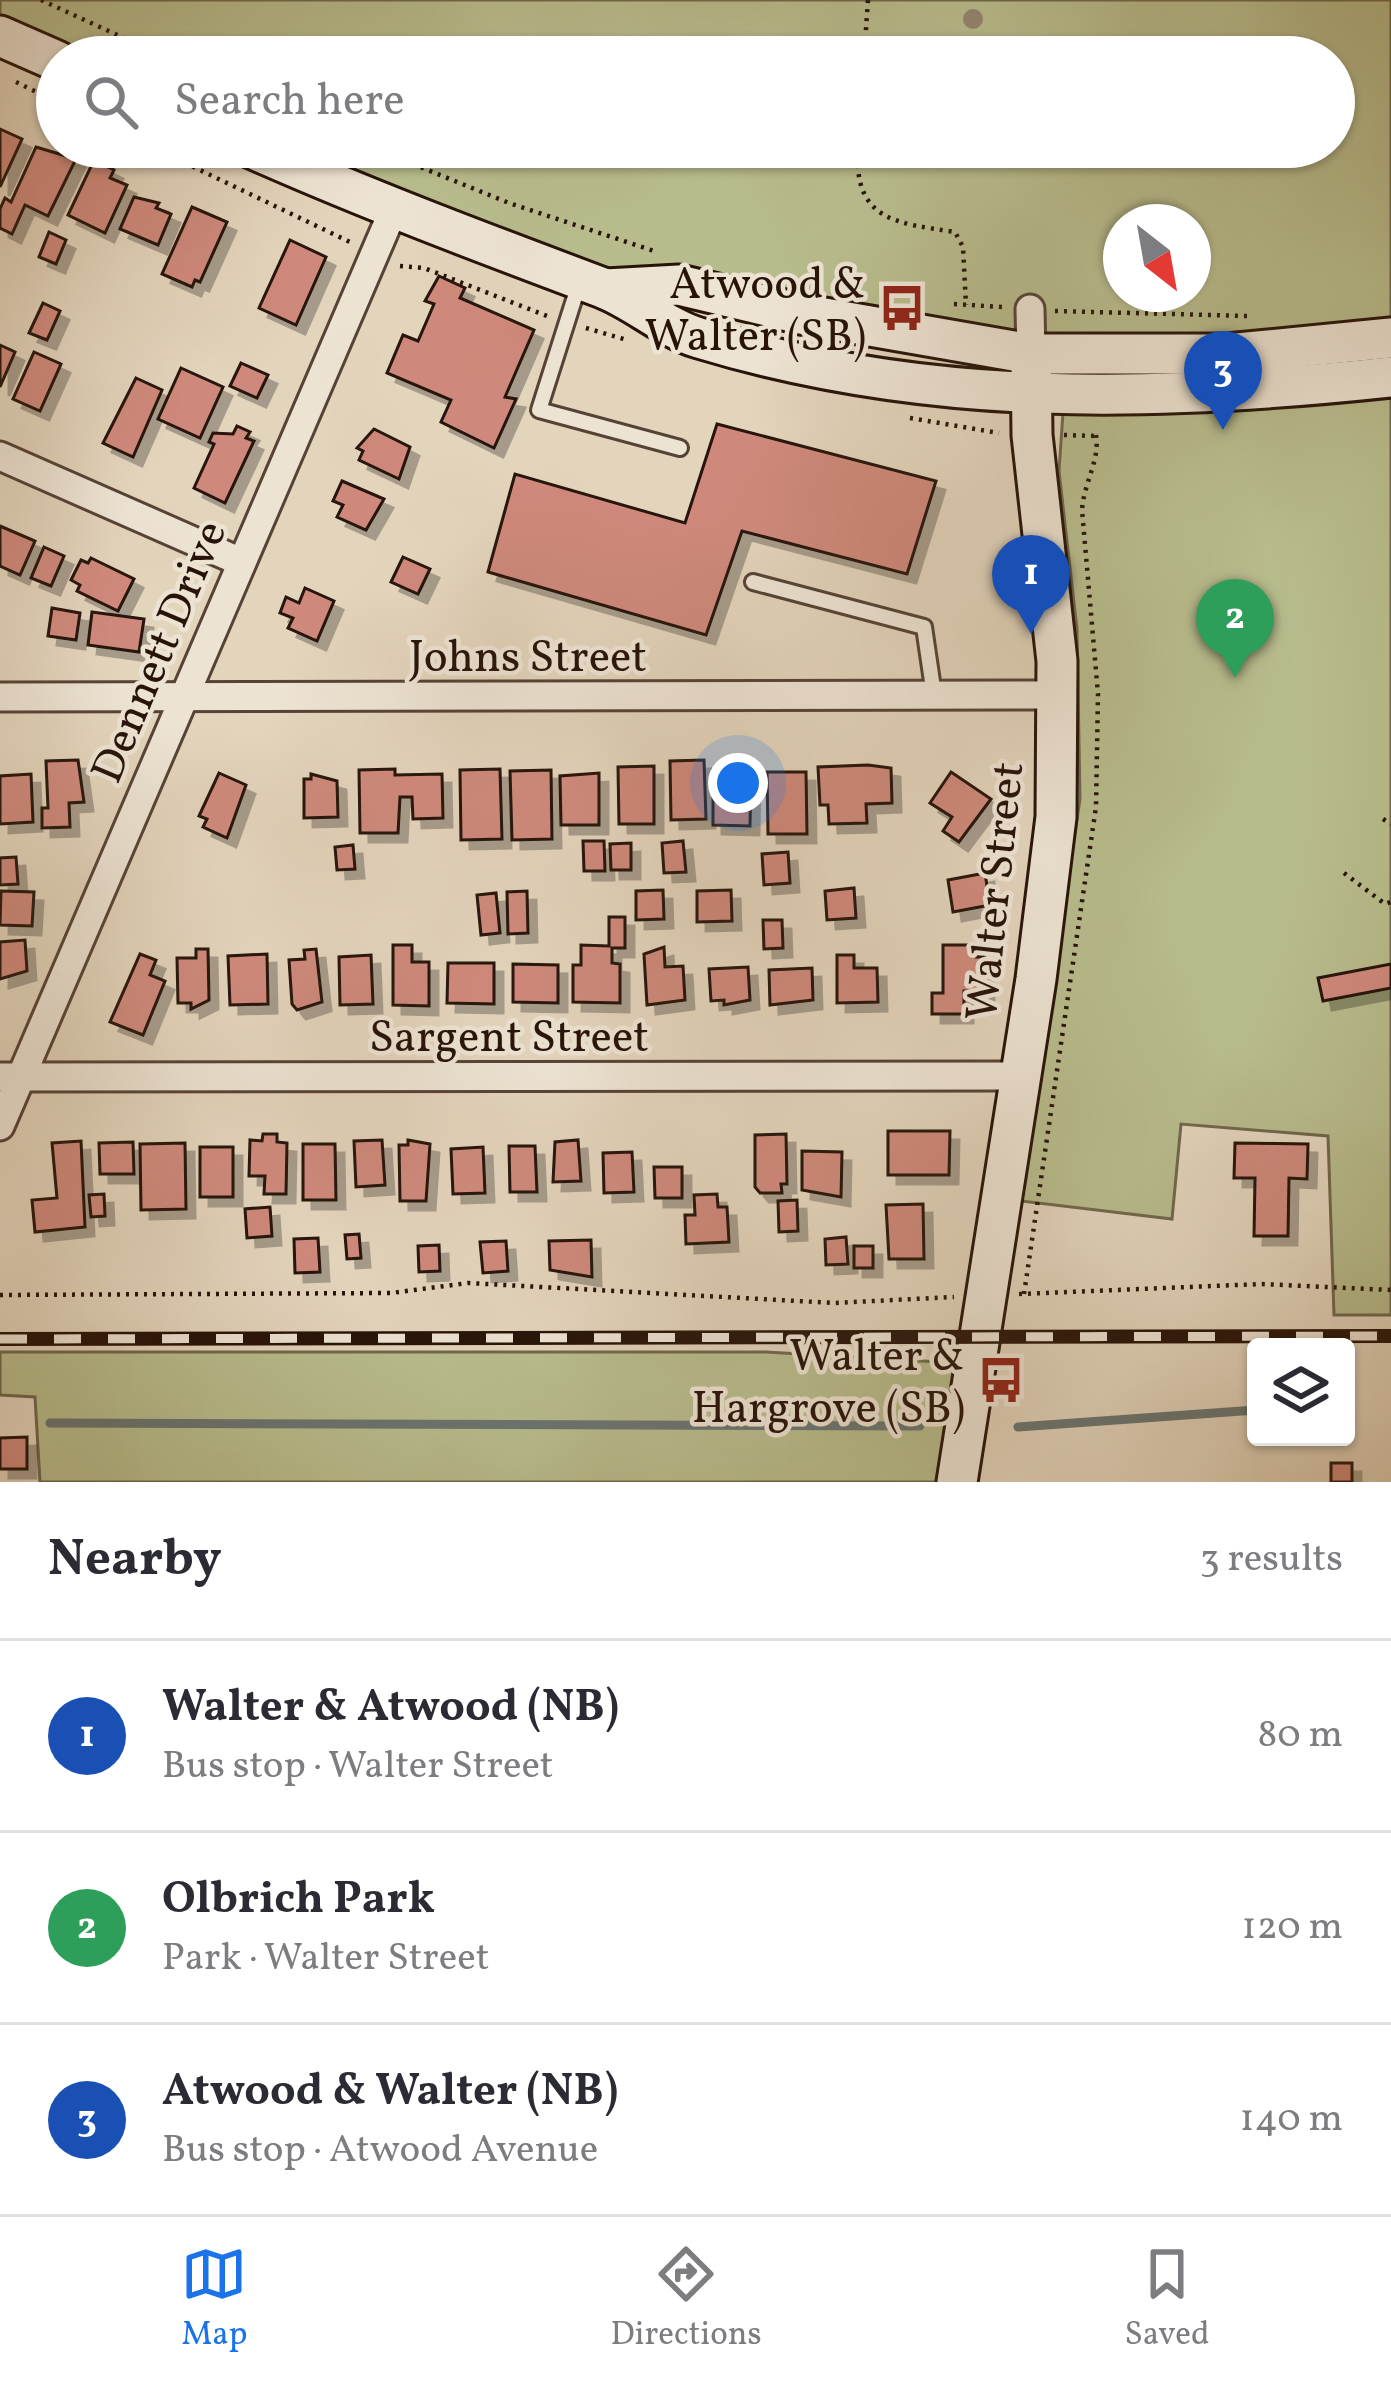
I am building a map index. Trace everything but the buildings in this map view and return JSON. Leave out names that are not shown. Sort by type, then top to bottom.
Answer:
[{"type":"street","points":[[0,36],[36,52]]},
{"type":"street","points":[[296,168],[393,211],[593,285],[694,337],[871,376],[1032,397],[1226,393],[1391,377]]},
{"type":"street","name":"Dennett Drive","points":[[0,1126],[11,1077],[393,211]]},
{"type":"street","points":[[593,285],[679,285],[801,314],[1031,354],[1227,354],[1391,338]]},
{"type":"street","name":"Walter Street","points":[[956,1481],[1054,839],[1055,695],[1032,397],[1030,309]]},
{"type":"street","points":[[0,456],[241,562]]},
{"type":"street","name":"Johns Street","points":[[0,698],[1055,695]]},
{"type":"street","name":"Sargent Street","points":[[11,1077],[1018,1076]]},
{"type":"lane","points":[[593,285],[539,410],[680,448]]},
{"type":"lane","points":[[753,582],[924,627],[934,696]]},
{"type":"path","points":[[40,0],[120,36]]},
{"type":"path","points":[[865,36],[868,0]]},
{"type":"path","points":[[0,75],[36,92]]},
{"type":"path","points":[[196,168],[341,237]]},
{"type":"path","points":[[422,168],[509,203],[669,256]]},
{"type":"path","points":[[857,168],[870,208],[890,222],[955,232],[963,247],[967,305]]},
{"type":"path","points":[[946,303],[1099,314],[1248,316]]},
{"type":"path","points":[[1383,819],[1391,824]]},
{"type":"path","points":[[1344,873],[1391,902]]},
{"type":"path","points":[[0,1295],[392,1293],[468,1283],[847,1304],[984,1295]]},
{"type":"path","points":[[1024,1294],[1262,1284],[1391,1290]]},
{"type":"green space","points":[[0,0],[1391,0],[1391,1315],[1334,1315],[1328,1136],[1181,1124],[1172,1219],[1021,1201],[1080,799],[1077,629],[1059,471],[1068,340],[606,289],[302,168],[1355,168],[1355,36],[36,36],[36,49],[0,36]]},
{"type":"green space","points":[[0,1352],[766,1352],[956,1363],[937,1482],[40,1482],[35,1397],[0,1395]]},
{"type":"waterway","points":[[1018,1427],[1247,1411]]},
{"type":"waterway","points":[[50,1423],[920,1426]]},
{"type":"railway","points":[[0,1339],[1391,1336]]},
{"type":"place","name":"Atwood & Walter (SB)","points":[[902,308]]},
{"type":"place","name":"Atwood & Walter (NB)","points":[[1223,430]]},
{"type":"place","name":"Walter & Atwood (NB)","points":[[1031,634]]},
{"type":"place","name":"Olbrich Park","points":[[1235,678]]},
{"type":"place","name":"Walter & Hargrove (SB)","points":[[1001,1380]]}]
